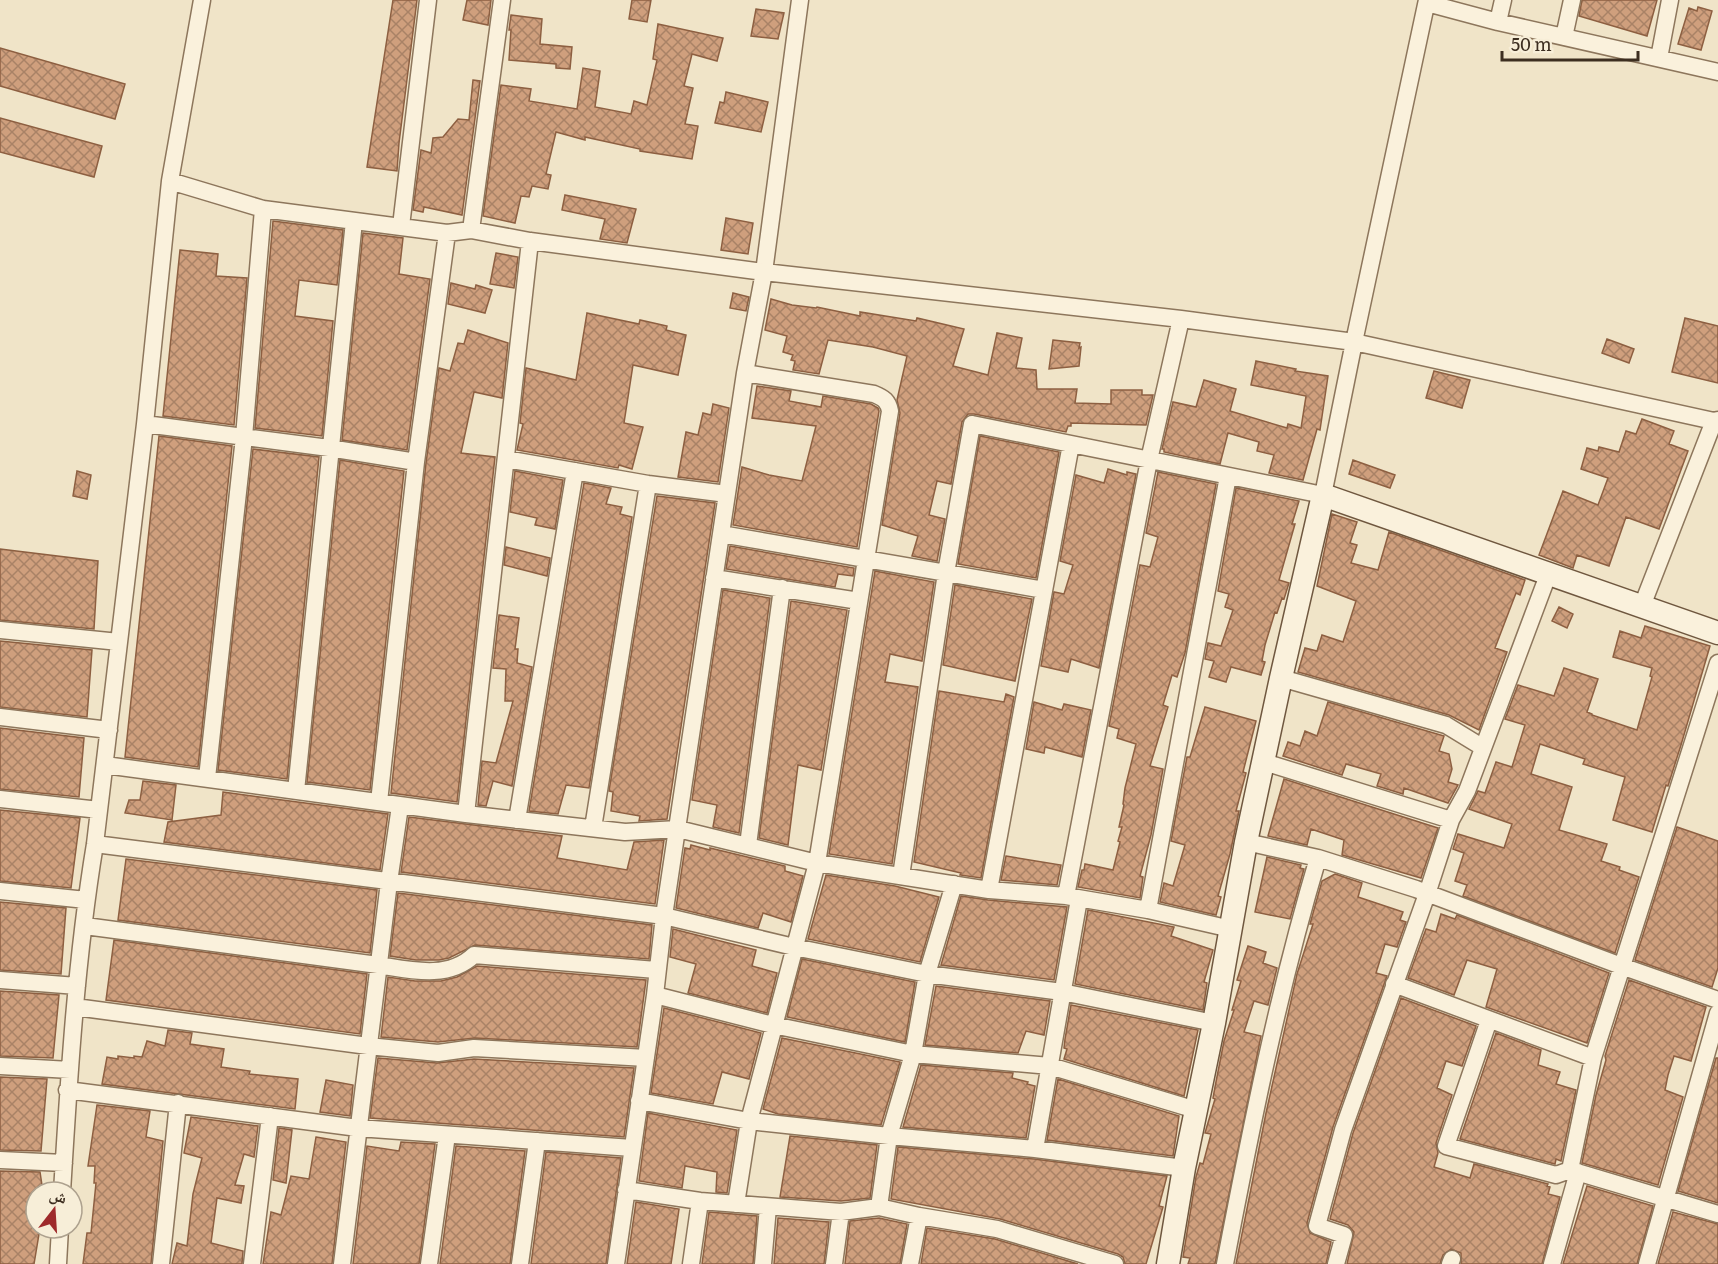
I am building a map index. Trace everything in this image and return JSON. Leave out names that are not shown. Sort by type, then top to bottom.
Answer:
[{"type":"street","points":[[63,1180],[67,1090],[76,986],[105,765],[145,424],[170,181],[202,0]]},
{"type":"street","points":[[401,226],[428,0]]},
{"type":"street","points":[[471,230],[502,0]]},
{"type":"street","points":[[616,1264],[655,995],[656,970],[714,578],[745,373],[764,272],[800,0]]},
{"type":"street","points":[[1498,22],[1503,0]]},
{"type":"street","points":[[1564,37],[1572,0]]},
{"type":"street","points":[[1659,58],[1670,0]]},
{"type":"street","points":[[1168,1264],[1246,842],[1323,495],[1427,1],[1498,22],[1718,72]]},
{"type":"street","points":[[170,181],[263,209],[447,233],[471,230],[530,241],[764,272],[1181,319],[1354,342],[1716,421],[1642,606]]},
{"type":"street","points":[[207,778],[244,437],[263,209]]},
{"type":"street","points":[[296,791],[329,448],[354,221]]},
{"type":"street","points":[[379,802],[416,462],[447,233]]},
{"type":"street","points":[[466,814],[530,241]]},
{"type":"street","points":[[1035,1149],[1062,992],[1072,897],[1149,460],[1181,319]]},
{"type":"street","points":[[736,1204],[749,1121],[817,863],[890,411],[889,403],[874,394],[745,373]]},
{"type":"street","points":[[145,424],[416,462]]},
{"type":"street","points":[[901,876],[946,573],[972,424],[1323,495],[1718,633]]},
{"type":"street","points":[[989,891],[1071,444]]},
{"type":"street","points":[[506,459],[648,484],[727,494]]},
{"type":"street","points":[[517,820],[575,471]]},
{"type":"street","points":[[1148,910],[1228,476]]},
{"type":"street","points":[[593,828],[648,484]]},
{"type":"street","points":[[721,534],[1044,590]]},
{"type":"street","points":[[1336,1264],[1344,1235],[1317,1226],[1343,1130],[1451,820],[1467,791],[1548,575]]},
{"type":"street","points":[[714,578],[859,601]]},
{"type":"street","points":[[748,845],[782,588]]},
{"type":"street","points":[[0,630],[119,642]]},
{"type":"street","points":[[1552,1264],[1574,1171],[1593,1058],[1624,967],[1718,663]]},
{"type":"street","points":[[1281,678],[1446,725],[1482,747]]},
{"type":"street","points":[[0,717],[109,730]]},
{"type":"street","points":[[1264,762],[1451,820]]},
{"type":"street","points":[[105,765],[517,820],[625,832],[678,829],[817,863],[989,891],[1072,897],[1148,910],[1231,929]]},
{"type":"street","points":[[0,800],[99,810]]},
{"type":"street","points":[[342,1264],[388,882],[400,806]]},
{"type":"street","points":[[1246,842],[1318,858],[1427,894],[1718,1000]]},
{"type":"street","points":[[95,844],[664,916],[794,947],[927,974],[1062,992],[1214,1023]]},
{"type":"street","points":[[1225,1264],[1264,1066],[1299,922],[1318,858]]},
{"type":"street","points":[[879,1207],[889,1136],[912,1054],[927,974],[954,884]]},
{"type":"street","points":[[0,891],[86,900]]},
{"type":"street","points":[[85,926],[425,972],[464,964],[474,955],[656,970]]},
{"type":"street","points":[[0,980],[76,986]]},
{"type":"street","points":[[1394,984],[1593,1058]]},
{"type":"street","points":[[655,995],[773,1025],[912,1054],[1050,1066],[1196,1110]]},
{"type":"street","points":[[75,1007],[368,1046],[438,1053],[474,1048],[646,1058]]},
{"type":"street","points":[[1648,1264],[1718,1013]]},
{"type":"street","points":[[1489,1020],[1446,1146],[1556,1175],[1574,1171],[1718,1214]]},
{"type":"street","points":[[0,1066],[70,1071]]},
{"type":"street","points":[[67,1090],[358,1128],[632,1148]]},
{"type":"street","points":[[639,1101],[749,1121],[1035,1149],[1184,1168]]},
{"type":"street","points":[[161,1264],[178,1103]]},
{"type":"street","points":[[252,1264],[270,1116]]},
{"type":"street","points":[[429,1264],[447,1135]]},
{"type":"street","points":[[520,1264],[537,1141]]},
{"type":"street","points":[[0,1160],[64,1163]]},
{"type":"street","points":[[626,1190],[700,1201],[841,1212],[879,1207],[997,1229],[1115,1264]]},
{"type":"street","points":[[691,1264],[700,1201]]},
{"type":"street","points":[[763,1264],[768,1207]]},
{"type":"street","points":[[834,1264],[841,1212]]},
{"type":"street","points":[[910,1264],[919,1216]]},
{"type":"street","points":[[58,1264],[59,1240]]},
{"type":"building","points":[[393,0],[417,0],[397,171],[367,167]]},
{"type":"building","points":[[467,0],[491,0],[488,25],[463,20]]},
{"type":"building","points":[[632,0],[651,0],[647,22],[629,19]]},
{"type":"building","points":[[1582,0],[1657,0],[1647,36],[1579,16]]},
{"type":"building","points":[[1698,7],[1712,11],[1701,50],[1678,44],[1689,8],[1697,11]]},
{"type":"building","points":[[756,9],[784,13],[778,39],[751,36]]},
{"type":"building","points":[[511,15],[542,19],[540,44],[572,47],[570,69],[556,68],[556,64],[509,60]]},
{"type":"building","points":[[658,24],[723,38],[717,61],[692,54],[684,86],[693,88],[685,124],[698,126],[692,159],[640,151],[640,149],[585,137],[585,140],[556,132],[546,174],[551,175],[548,189],[532,186],[529,197],[521,196],[515,223],[483,216],[501,85],[531,89],[529,101],[577,109],[583,68],[600,71],[595,107],[631,114],[634,101],[647,105],[657,60],[653,59]]},
{"type":"building","points":[[0,48],[125,84],[115,119],[0,86]]},
{"type":"building","points":[[473,80],[480,81],[462,215],[424,207],[423,212],[413,210],[421,150],[431,153],[433,138],[443,137],[458,119],[469,120]]},
{"type":"building","points":[[726,92],[768,102],[761,132],[715,123],[720,102],[724,103]]},
{"type":"building","points":[[0,118],[102,146],[94,177],[0,152]]},
{"type":"building","points":[[565,195],[636,209],[627,243],[600,239],[605,219],[562,210]]},
{"type":"building","points":[[726,218],[753,223],[748,254],[721,250]]},
{"type":"building","points":[[273,221],[343,230],[337,285],[299,280],[295,316],[333,321],[322,436],[255,428]]},
{"type":"building","points":[[363,233],[403,238],[399,274],[430,279],[407,450],[342,440]]},
{"type":"building","points":[[180,250],[218,254],[216,276],[247,278],[234,425],[163,416]]},
{"type":"building","points":[[496,253],[518,257],[514,288],[490,284]]},
{"type":"building","points":[[451,283],[475,289],[476,285],[492,290],[485,313],[448,304]]},
{"type":"building","points":[[733,293],[749,297],[746,311],[730,308]]},
{"type":"building","points":[[771,299],[792,305],[817,307],[860,316],[860,312],[916,321],[917,318],[964,329],[953,366],[988,375],[997,333],[1022,338],[1016,368],[1036,370],[1037,389],[1077,389],[1075,403],[1111,404],[1111,390],[1142,390],[1142,395],[1153,395],[1146,425],[1071,423],[1066,432],[968,414],[962,422],[951,484],[937,481],[929,515],[945,519],[937,561],[912,556],[918,536],[882,525],[900,413],[897,400],[907,356],[873,347],[828,340],[819,374],[793,370],[795,361],[791,360],[793,355],[783,352],[787,336],[765,330]]},
{"type":"building","points":[[587,313],[639,324],[640,320],[667,326],[666,330],[686,335],[678,375],[633,365],[624,423],[643,427],[632,469],[619,465],[618,468],[517,450],[523,424],[520,423],[526,368],[576,380]]},
{"type":"building","points":[[1685,318],[1718,326],[1718,383],[1672,372]]},
{"type":"building","points":[[468,330],[508,343],[502,398],[474,392],[461,453],[495,457],[457,802],[391,793],[426,463],[439,368],[450,371],[458,343],[464,344]]},
{"type":"building","points":[[1607,339],[1634,349],[1629,363],[1602,353]]},
{"type":"building","points":[[1053,340],[1080,343],[1079,366],[1049,369]]},
{"type":"building","points":[[1256,361],[1296,369],[1295,371],[1328,376],[1320,430],[1317,429],[1303,480],[1269,473],[1274,455],[1257,451],[1259,442],[1228,433],[1220,464],[1164,452],[1162,449],[1173,402],[1196,407],[1204,380],[1236,389],[1230,411],[1287,428],[1288,424],[1301,428],[1306,396],[1251,385]]},
{"type":"building","points":[[1434,371],[1470,380],[1462,408],[1426,398]]},
{"type":"building","points":[[757,386],[791,391],[789,401],[821,407],[823,396],[871,404],[878,408],[857,547],[733,525],[742,467],[802,481],[816,426],[752,418]]},
{"type":"building","points":[[713,404],[729,408],[718,482],[678,477],[686,432],[698,435],[703,413],[711,415]]},
{"type":"building","points":[[1642,419],[1674,431],[1669,444],[1688,451],[1659,529],[1626,517],[1609,566],[1577,555],[1573,568],[1539,555],[1563,491],[1598,505],[1608,478],[1581,469],[1587,448],[1598,451],[1599,447],[1619,452],[1626,431],[1636,434]]},
{"type":"building","points":[[159,436],[232,446],[198,767],[125,757]]},
{"type":"building","points":[[980,436],[1059,452],[1036,578],[958,564]]},
{"type":"building","points":[[253,449],[319,457],[287,779],[218,770]]},
{"type":"building","points":[[340,460],[404,471],[370,790],[307,782]]},
{"type":"building","points":[[1353,460],[1395,475],[1390,488],[1349,474]]},
{"type":"building","points":[[1108,469],[1127,475],[1127,472],[1136,474],[1099,668],[1071,659],[1068,672],[1041,666],[1054,592],[1064,594],[1073,565],[1060,561],[1076,475],[1104,483]]},
{"type":"building","points":[[77,471],[91,475],[87,499],[73,496]]},
{"type":"building","points":[[515,471],[563,480],[555,529],[535,525],[537,518],[510,512]]},
{"type":"building","points":[[1158,472],[1216,484],[1185,653],[1177,677],[1172,675],[1163,705],[1168,707],[1150,766],[1163,769],[1151,835],[1140,876],[1143,877],[1140,898],[1078,887],[1085,864],[1113,870],[1120,842],[1118,841],[1122,827],[1119,827],[1125,788],[1136,744],[1117,738],[1119,729],[1109,726],[1140,565],[1150,567],[1158,537],[1146,533]]},
{"type":"building","points":[[584,483],[611,488],[606,504],[622,507],[620,514],[632,517],[589,788],[566,785],[558,814],[529,811]]},
{"type":"building","points":[[1236,488],[1299,501],[1279,580],[1289,583],[1284,599],[1282,598],[1277,613],[1275,612],[1265,645],[1262,661],[1265,662],[1261,675],[1231,667],[1226,682],[1209,677],[1214,661],[1205,659],[1208,643],[1221,646],[1233,610],[1225,607],[1229,594],[1218,591]]},
{"type":"building","points":[[657,496],[715,503],[667,819],[639,821],[640,816],[611,811],[613,792],[609,791]]},
{"type":"building","points":[[1332,514],[1357,522],[1350,543],[1357,545],[1351,563],[1378,570],[1389,532],[1525,580],[1520,595],[1516,593],[1495,648],[1507,652],[1479,730],[1449,715],[1298,672],[1305,648],[1317,651],[1322,635],[1343,642],[1356,601],[1317,586]]},
{"type":"building","points":[[730,546],[854,568],[853,576],[838,574],[835,587],[726,569]]},
{"type":"building","points":[[506,547],[550,558],[547,576],[504,565]]},
{"type":"building","points":[[0,549],[98,561],[94,629],[0,620]]},
{"type":"building","points":[[875,571],[934,582],[922,661],[890,654],[885,682],[918,687],[892,864],[829,854]]},
{"type":"building","points":[[955,585],[1032,599],[1015,681],[943,665]]},
{"type":"building","points":[[723,590],[770,598],[739,833],[713,827],[717,805],[692,800]]},
{"type":"building","points":[[791,601],[847,610],[821,770],[798,765],[788,845],[759,838]]},
{"type":"building","points":[[1559,607],[1573,614],[1567,628],[1552,621]]},
{"type":"building","points":[[499,615],[519,618],[515,649],[518,649],[517,663],[532,667],[512,786],[493,781],[486,806],[478,805],[482,761],[496,763],[513,701],[505,701],[506,669],[493,668]]},
{"type":"building","points":[[1645,626],[1710,646],[1652,832],[1613,820],[1625,777],[1583,764],[1585,759],[1540,744],[1531,774],[1572,787],[1559,830],[1607,844],[1601,861],[1620,867],[1619,870],[1639,877],[1615,953],[1463,896],[1467,885],[1455,881],[1464,853],[1453,849],[1458,834],[1504,848],[1512,824],[1469,809],[1478,791],[1485,793],[1496,762],[1512,767],[1525,725],[1505,719],[1518,685],[1554,696],[1564,668],[1598,679],[1587,712],[1637,730],[1652,677],[1650,676],[1652,668],[1613,657],[1620,631],[1641,638]]},
{"type":"building","points":[[0,641],[92,650],[87,717],[0,707]]},
{"type":"building","points":[[939,691],[1004,702],[1006,694],[1014,697],[981,878],[960,875],[961,873],[914,862]]},
{"type":"building","points":[[1034,702],[1062,710],[1064,704],[1091,710],[1082,757],[1045,747],[1044,753],[1026,749]]},
{"type":"building","points":[[1328,702],[1444,736],[1439,751],[1449,754],[1452,769],[1448,782],[1458,785],[1448,803],[1404,788],[1403,794],[1377,786],[1381,774],[1346,764],[1342,775],[1283,756],[1288,742],[1300,746],[1305,731],[1317,736]]},
{"type":"building","points":[[1205,707],[1256,721],[1243,772],[1246,773],[1236,811],[1239,811],[1218,896],[1221,897],[1216,915],[1160,902],[1164,883],[1173,886],[1185,845],[1171,841],[1187,757],[1190,757]]},
{"type":"building","points":[[0,728],[84,738],[79,797],[0,789]]},
{"type":"building","points":[[1284,779],[1438,828],[1421,878],[1342,855],[1344,840],[1311,829],[1307,845],[1268,836]]},
{"type":"building","points":[[143,781],[176,785],[172,820],[125,813],[129,800],[140,800]]},
{"type":"building","points":[[223,792],[388,814],[380,870],[164,842],[168,822],[221,815]]},
{"type":"building","points":[[0,810],[80,818],[71,888],[0,881]]},
{"type":"building","points":[[409,817],[562,836],[557,858],[627,870],[634,842],[664,840],[655,904],[401,872]]},
{"type":"building","points":[[1677,827],[1718,841],[1718,968],[1712,987],[1635,960]]},
{"type":"building","points":[[691,845],[785,866],[785,871],[803,876],[791,922],[763,913],[758,928],[676,908],[685,848],[690,849]]},
{"type":"building","points":[[1006,856],[1061,865],[1057,885],[1001,880]]},
{"type":"building","points":[[1267,857],[1301,865],[1300,868],[1304,869],[1290,919],[1255,912]]},
{"type":"building","points":[[126,859],[377,890],[370,953],[118,920]]},
{"type":"building","points":[[1335,874],[1362,883],[1358,897],[1403,912],[1400,920],[1406,922],[1397,947],[1385,944],[1376,973],[1387,976],[1333,1127],[1307,1223],[1310,1233],[1331,1242],[1326,1264],[1236,1264],[1297,974],[1313,924],[1310,924],[1322,881]]},
{"type":"building","points":[[826,875],[895,886],[939,897],[920,962],[808,939]]},
{"type":"building","points":[[398,893],[652,925],[649,959],[475,945],[449,958],[439,960],[416,960],[390,956]]},
{"type":"building","points":[[961,896],[1067,907],[1054,980],[941,965]]},
{"type":"building","points":[[0,902],[66,908],[61,974],[0,970]]},
{"type":"building","points":[[1088,910],[1174,927],[1171,936],[1213,950],[1204,982],[1207,983],[1203,1010],[1075,984]]},
{"type":"building","points":[[1441,914],[1455,919],[1457,915],[1609,973],[1587,1043],[1486,1007],[1497,969],[1467,960],[1454,995],[1408,978],[1426,929],[1436,932]]},
{"type":"building","points":[[673,929],[756,950],[752,966],[777,973],[767,1013],[688,993],[696,964],[670,957]]},
{"type":"building","points":[[114,940],[367,974],[360,1034],[106,1000]]},
{"type":"building","points":[[1248,946],[1266,952],[1263,963],[1277,968],[1268,1005],[1254,1001],[1244,1032],[1261,1036],[1215,1264],[1188,1264],[1190,1258],[1183,1257],[1196,1177],[1200,1163],[1203,1164],[1211,1134],[1205,1133],[1215,1099],[1213,1098],[1224,1041],[1241,981],[1237,980]]},
{"type":"building","points":[[802,959],[915,982],[905,1042],[787,1017]]},
{"type":"building","points":[[477,966],[646,980],[637,1047],[475,1038],[438,1042],[381,1037],[388,977],[415,981],[441,981],[457,977]]},
{"type":"building","points":[[1629,980],[1706,1007],[1691,1061],[1674,1056],[1668,1075],[1665,1090],[1683,1097],[1658,1185],[1582,1163],[1606,1060],[1605,1056]]},
{"type":"building","points":[[936,986],[1050,1001],[1044,1035],[1026,1031],[1018,1053],[925,1045]]},
{"type":"building","points":[[0,991],[59,995],[53,1058],[0,1056]]},
{"type":"building","points":[[1401,998],[1476,1026],[1462,1066],[1446,1061],[1437,1088],[1452,1095],[1436,1143],[1438,1153],[1434,1167],[1470,1178],[1474,1164],[1548,1184],[1547,1186],[1550,1187],[1548,1194],[1560,1197],[1542,1264],[1461,1264],[1461,1253],[1451,1249],[1443,1255],[1440,1264],[1347,1264],[1354,1232],[1348,1225],[1330,1219],[1353,1133]]},
{"type":"building","points":[[1071,1005],[1198,1030],[1184,1096],[1064,1059]]},
{"type":"building","points":[[664,1008],[761,1033],[749,1079],[722,1072],[713,1104],[651,1093]]},
{"type":"building","points":[[168,1030],[192,1033],[190,1044],[224,1049],[221,1067],[250,1071],[249,1074],[298,1079],[295,1109],[102,1084],[107,1057],[118,1059],[118,1056],[142,1057],[147,1041],[165,1046]]},
{"type":"building","points":[[1496,1033],[1541,1050],[1538,1065],[1560,1072],[1556,1084],[1576,1090],[1561,1161],[1556,1159],[1555,1164],[1460,1139]]},
{"type":"building","points":[[782,1038],[900,1062],[881,1125],[778,1114],[763,1109]]},
{"type":"building","points":[[378,1058],[437,1063],[474,1059],[634,1068],[624,1137],[370,1118]]},
{"type":"building","points":[[1716,1058],[1718,1058],[1718,1203],[1678,1191]]},
{"type":"building","points":[[921,1065],[1013,1073],[1012,1078],[1035,1086],[1026,1138],[903,1127]]},
{"type":"building","points":[[0,1077],[47,1079],[41,1151],[0,1150]]},
{"type":"building","points":[[1058,1079],[1179,1116],[1173,1156],[1047,1140]]},
{"type":"building","points":[[326,1080],[353,1085],[350,1116],[320,1112]]},
{"type":"building","points":[[97,1105],[150,1111],[146,1137],[163,1141],[151,1264],[83,1264],[87,1233],[91,1233],[96,1183],[94,1183],[95,1166],[88,1166]]},
{"type":"building","points":[[648,1113],[737,1130],[727,1193],[716,1192],[717,1172],[685,1166],[682,1188],[639,1181]]},
{"type":"building","points":[[191,1117],[258,1126],[254,1157],[244,1154],[235,1185],[244,1186],[241,1203],[217,1198],[211,1243],[243,1251],[242,1264],[172,1264],[177,1243],[187,1246],[193,1194],[202,1158],[184,1153]]},
{"type":"building","points":[[279,1128],[292,1130],[286,1183],[273,1180]]},
{"type":"building","points":[[790,1136],[877,1145],[870,1198],[841,1201],[780,1197]]},
{"type":"building","points":[[316,1137],[346,1142],[332,1264],[263,1264],[271,1212],[281,1215],[291,1176],[309,1179]]},
{"type":"building","points":[[401,1142],[435,1144],[419,1264],[353,1264],[367,1146],[399,1151]]},
{"type":"building","points":[[456,1146],[525,1151],[510,1264],[440,1264]]},
{"type":"building","points":[[898,1147],[1034,1159],[1167,1176],[1159,1206],[1163,1207],[1146,1264],[1125,1264],[1123,1257],[1118,1254],[1000,1219],[891,1199]]},
{"type":"building","points":[[546,1152],[621,1158],[606,1264],[531,1264]]},
{"type":"building","points":[[0,1171],[40,1172],[41,1180],[24,1180],[24,1240],[38,1240],[34,1264],[0,1264]]},
{"type":"building","points":[[1587,1186],[1653,1206],[1637,1264],[1563,1264]]},
{"type":"building","points":[[636,1202],[679,1209],[671,1264],[627,1264]]},
{"type":"building","points":[[709,1212],[757,1216],[753,1264],[702,1264]]},
{"type":"building","points":[[1673,1212],[1718,1224],[1718,1264],[1658,1264]]},
{"type":"building","points":[[778,1218],[829,1222],[824,1264],[774,1264]]},
{"type":"building","points":[[879,1218],[907,1224],[900,1264],[845,1264],[850,1221]]},
{"type":"building","points":[[927,1228],[995,1239],[1078,1264],[921,1264]]}]
